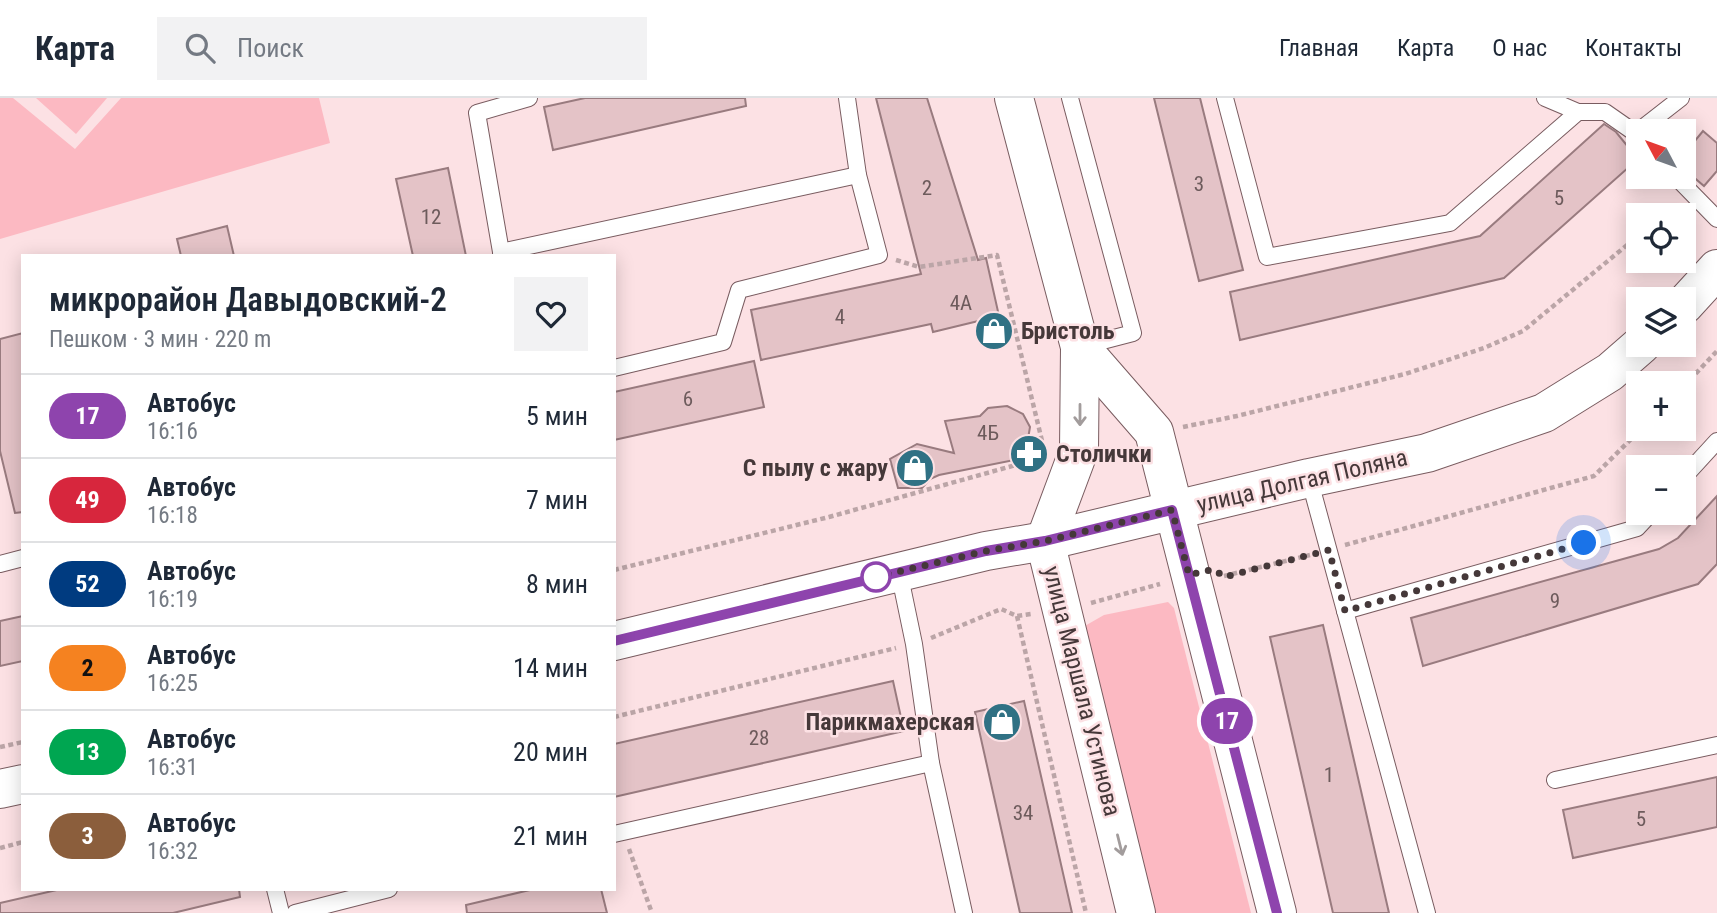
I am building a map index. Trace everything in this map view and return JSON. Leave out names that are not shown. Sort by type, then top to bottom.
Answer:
[{"type":"street","name":"улица Маршала Устинова","points":[[1014,98],[1080,347],[1079,450],[1045,541],[1136,913]]},
{"type":"street","points":[[1696,292],[1717,269]]},
{"type":"street","name":"улица Маршала Устинова","points":[[1080,347],[1154,432],[1277,913]]},
{"type":"street","name":"улица Долгая Поляна","points":[[616,641],[986,551],[1045,541],[1309,478],[1427,453],[1544,413],[1610,372],[1627,357]]},
{"type":"street","points":[[0,789],[21,784]]},
{"type":"lane","points":[[529,98],[477,113],[501,254],[858,175]]},
{"type":"lane","points":[[616,368],[723,342],[739,290],[879,254],[858,175],[847,98]]},
{"type":"lane","points":[[1070,98],[1133,334],[1080,347]]},
{"type":"lane","points":[[1225,98],[1266,257],[1450,223],[1578,111]]},
{"type":"lane","points":[[1545,98],[1578,111],[1605,112],[1626,126]]},
{"type":"lane","points":[[1655,119],[1681,98]]},
{"type":"lane","points":[[1688,189],[1717,219]]},
{"type":"lane","points":[[1696,464],[1717,441]]},
{"type":"lane","points":[[1309,478],[1427,913]]},
{"type":"lane","points":[[1345,611],[1640,525]]},
{"type":"lane","points":[[0,564],[21,559]]},
{"type":"lane","points":[[900,572],[914,644],[931,763],[964,913]]},
{"type":"lane","points":[[1555,780],[1717,745]]},
{"type":"lane","points":[[619,832],[931,763]]},
{"type":"lane","points":[[276,891],[281,913]]},
{"type":"lane","points":[[295,913],[381,891]]},
{"type":"path","points":[[1154,432],[1237,416],[1405,374],[1484,348],[1523,331],[1626,246]]},
{"type":"path","points":[[616,570],[829,517],[1046,457],[997,255],[919,267],[879,254]]},
{"type":"path","points":[[1696,373],[1717,351]]},
{"type":"path","points":[[616,717],[914,644],[1001,610],[1017,616],[1063,611],[1214,569],[1224,577],[1329,550],[1594,475],[1629,441]]},
{"type":"path","points":[[1017,616],[1086,913]]},
{"type":"path","points":[[0,747],[21,742]]},
{"type":"path","points":[[619,832],[652,913]]},
{"type":"path","points":[[0,848],[21,843]]},
{"type":"shaded area","points":[[0,98],[13,98],[75,149],[121,98],[319,98],[330,143],[0,239]]},
{"type":"shaded area","points":[[36,98],[107,98],[76,134]]},
{"type":"shaded area","points":[[1168,602],[1174,608],[1251,913],[1145,913],[1083,627],[1104,615]]},
{"type":"building","points":[[585,98],[745,98],[746,106],[553,150],[544,107]]},
{"type":"building","points":[[876,98],[927,98],[978,260],[986,258],[999,316],[933,332],[931,324],[761,360],[751,310],[921,274]]},
{"type":"building","points":[[1154,98],[1200,98],[1243,270],[1199,281]]},
{"type":"building","points":[[1604,124],[1616,132],[1626,144],[1626,170],[1504,278],[1240,340],[1230,292],[1480,236]]},
{"type":"building","points":[[1703,131],[1717,143],[1717,171],[1704,186],[1696,179],[1696,139]]},
{"type":"building","points":[[448,168],[466,254],[413,254],[396,179]]},
{"type":"building","points":[[227,226],[234,254],[181,254],[177,239]]},
{"type":"building","points":[[21,334],[21,512],[15,513],[0,451],[0,339]]},
{"type":"building","points":[[754,361],[764,407],[616,440],[616,392]]},
{"type":"building","points":[[1007,406],[1023,414],[1030,427],[1028,439],[1034,456],[939,475],[930,479],[922,488],[898,488],[890,459],[917,444],[954,453],[945,421],[980,416],[988,408]]},
{"type":"building","points":[[1717,496],[1717,564],[1698,584],[1423,666],[1411,618],[1659,549],[1678,538],[1690,525],[1696,525],[1696,519]]},
{"type":"building","points":[[21,616],[21,661],[0,666],[0,621]]},
{"type":"building","points":[[1323,625],[1389,913],[1333,913],[1270,637]]},
{"type":"building","points":[[893,681],[904,731],[616,797],[616,744]]},
{"type":"building","points":[[1024,701],[1072,913],[1020,913],[975,712]]},
{"type":"building","points":[[1717,777],[1717,827],[1573,858],[1563,810]]},
{"type":"building","points":[[52,891],[239,891],[240,897],[173,913],[0,913],[0,903]]},
{"type":"building","points":[[526,891],[602,891],[607,913],[467,913],[466,905]]},
{"type":"bus line","name":"17","points":[[616,641],[986,551],[1045,541],[1172,510],[1277,913]]},
{"type":"place","name":"Бристоль","points":[[994,331]]},
{"type":"place","name":"Столички","points":[[1029,454]]},
{"type":"place","name":"C пылу с жару","points":[[915,468]]},
{"type":"place","name":"Парикмахерская","points":[[1002,722]]},
{"type":"route","points":[[876,577],[986,551],[1045,541],[1172,510],[1189,575],[1214,569],[1224,577],[1329,550],[1345,611],[1584,543]]}]
